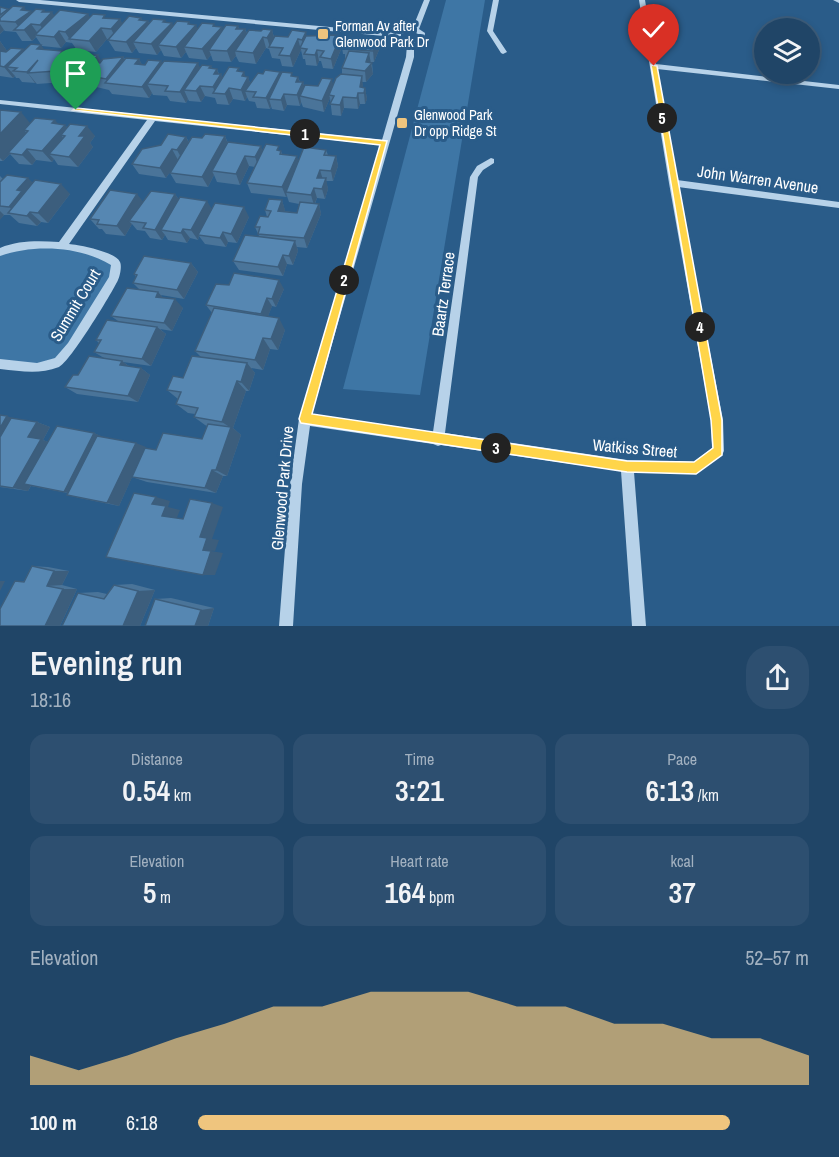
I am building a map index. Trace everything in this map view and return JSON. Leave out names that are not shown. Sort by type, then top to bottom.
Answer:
[{"type":"street","points":[[19,0],[397,35],[404,30],[416,30],[427,0]]},
{"type":"street","points":[[496,0],[490,31],[502,52]]},
{"type":"street","name":"Watkiss Street","points":[[305,419],[627,466],[696,468],[718,451],[717,420],[642,0]]},
{"type":"street","name":"Glenwood Park Drive","points":[[285,626],[296,484],[305,419],[410,57],[411,44],[423,38],[422,33],[416,30]]},
{"type":"street","points":[[397,35],[400,42],[411,44]]},
{"type":"street","points":[[654,66],[839,87]]},
{"type":"street","points":[[0,102],[384,143]]},
{"type":"street","points":[[62,246],[153,118]]},
{"type":"street","name":"Baartz Terrace","points":[[438,440],[474,177],[480,168],[491,161]]},
{"type":"street","name":"John Warren Avenue","points":[[673,183],[839,205]]},
{"type":"street","name":"Summit Court","points":[[0,252],[26,246],[62,246],[107,255],[116,263],[114,278],[72,346],[58,362],[37,368],[0,364]]},
{"type":"street","points":[[627,466],[639,626]]},
{"type":"shaded area","points":[[446,0],[485,0],[420,395],[343,389]]},
{"type":"shaded area","points":[[62,246],[116,263],[114,278],[58,362],[37,368],[0,364],[0,252]]},
{"type":"building","points":[[13,6],[24,7],[21,10],[31,11],[15,22],[0,21],[0,18]]},
{"type":"building","points":[[0,7],[8,9],[0,15]]},
{"type":"building","points":[[36,9],[44,10],[42,12],[52,12],[40,25],[31,24],[24,30],[14,30]]},
{"type":"building","points":[[60,10],[88,14],[65,32],[59,31],[54,37],[35,35]]},
{"type":"building","points":[[93,14],[105,15],[103,18],[120,19],[111,29],[101,28],[89,41],[69,39]]},
{"type":"building","points":[[129,16],[148,21],[126,42],[108,40]]},
{"type":"building","points":[[153,19],[172,23],[151,44],[133,42]]},
{"type":"building","points":[[177,21],[196,25],[176,47],[158,45]]},
{"type":"building","points":[[202,23],[222,27],[202,49],[184,47]]},
{"type":"building","points":[[226,25],[238,26],[236,29],[245,29],[227,51],[209,50]]},
{"type":"building","points":[[263,29],[272,30],[267,38],[263,37],[253,53],[235,51],[249,30],[261,31]]},
{"type":"building","points":[[292,30],[306,32],[302,40],[298,39],[290,56],[279,55],[283,48],[269,47],[275,36],[288,37]]},
{"type":"building","points":[[341,35],[331,59],[320,57],[324,51],[317,50],[315,55],[304,54],[307,49],[300,48],[306,36]]},
{"type":"building","points":[[345,36],[378,39],[373,51],[344,49],[346,44],[342,43]]},
{"type":"building","points":[[31,44],[41,45],[37,49],[63,51],[61,53],[67,53],[63,59],[66,59],[56,71],[28,73],[38,60],[27,72],[13,71],[17,68],[7,67]]},
{"type":"building","points":[[11,48],[23,49],[4,67],[0,66],[0,51],[6,52]]},
{"type":"building","points":[[349,51],[369,53],[366,62],[372,63],[365,71],[342,68]]},
{"type":"building","points":[[98,55],[79,77],[58,72],[69,60],[74,60],[77,56]]},
{"type":"building","points":[[123,57],[106,79],[85,75],[95,62],[100,63],[103,59]]},
{"type":"building","points":[[126,58],[139,59],[135,64],[145,65],[148,60],[161,61],[142,87],[105,83]]},
{"type":"building","points":[[164,61],[198,63],[180,92],[165,91],[168,86],[147,84]]},
{"type":"building","points":[[202,65],[217,69],[214,74],[221,74],[213,87],[200,86],[196,91],[184,90]]},
{"type":"building","points":[[229,67],[239,68],[237,71],[244,72],[242,76],[248,77],[241,90],[229,88],[225,94],[213,93]]},
{"type":"building","points":[[265,70],[280,72],[266,98],[253,97],[256,92],[245,91],[258,73],[263,74]]},
{"type":"building","points":[[282,72],[292,73],[291,76],[298,77],[296,82],[303,82],[297,95],[284,94],[281,100],[269,99]]},
{"type":"building","points":[[341,74],[362,76],[360,87],[365,88],[364,93],[358,93],[357,98],[343,97],[340,105],[330,104],[334,96],[329,95],[336,78]]},
{"type":"building","points":[[322,78],[332,79],[322,101],[300,96],[305,85],[318,86]]},
{"type":"building","points":[[0,110],[21,112],[0,134]]},
{"type":"building","points":[[35,118],[55,120],[52,123],[65,125],[42,151],[27,149],[22,155],[8,153],[28,131],[24,130]]},
{"type":"building","points":[[70,124],[87,126],[79,136],[85,136],[69,157],[49,154],[65,136],[61,135]]},
{"type":"building","points":[[168,134],[186,137],[177,150],[172,149],[160,168],[132,164],[142,149],[161,145]]},
{"type":"building","points":[[205,134],[225,136],[202,177],[170,173],[192,137],[202,138]]},
{"type":"building","points":[[228,142],[261,146],[255,157],[245,156],[236,174],[212,171]]},
{"type":"building","points":[[266,144],[279,146],[277,150],[281,151],[280,154],[297,156],[282,187],[247,183]]},
{"type":"building","points":[[304,147],[326,150],[324,155],[336,156],[331,171],[320,170],[317,178],[326,178],[322,189],[314,188],[311,195],[286,192]]},
{"type":"building","points":[[7,175],[28,178],[17,190],[22,191],[9,207],[0,206],[0,182]]},
{"type":"building","points":[[35,180],[61,184],[38,213],[30,212],[27,216],[8,213]]},
{"type":"building","points":[[110,190],[137,194],[117,226],[97,224],[99,220],[90,219]]},
{"type":"building","points":[[151,191],[175,194],[155,230],[143,228],[146,223],[129,221]]},
{"type":"building","points":[[180,197],[207,201],[191,230],[183,229],[181,233],[161,230]]},
{"type":"building","points":[[269,199],[282,200],[278,211],[297,213],[300,202],[319,204],[304,238],[258,234],[260,227],[255,227],[260,216],[268,217],[271,211],[265,210]]},
{"type":"building","points":[[215,203],[244,207],[231,234],[223,232],[220,238],[198,235]]},
{"type":"building","points":[[245,235],[295,241],[289,256],[283,255],[278,267],[233,261]]},
{"type":"building","points":[[144,256],[191,263],[177,290],[133,283],[137,275],[134,274]]},
{"type":"building","points":[[234,273],[279,280],[272,299],[267,298],[261,314],[206,305],[216,284],[229,285]]},
{"type":"building","points":[[127,288],[158,292],[156,297],[175,299],[164,323],[111,316]]},
{"type":"building","points":[[214,308],[279,318],[271,339],[263,338],[255,360],[195,351]]},
{"type":"building","points":[[107,320],[157,327],[142,359],[94,352],[101,340],[96,340]]},
{"type":"building","points":[[89,356],[122,361],[120,365],[141,368],[128,396],[65,387],[73,375],[78,375]]},
{"type":"building","points":[[192,356],[247,363],[241,382],[237,381],[222,422],[194,417],[198,408],[176,404],[181,392],[167,390],[173,376],[183,378]]},
{"type":"building","points":[[0,415],[7,416],[0,428]]},
{"type":"building","points":[[11,418],[37,422],[28,437],[41,439],[13,488],[0,486],[0,437]]},
{"type":"building","points":[[208,424],[231,427],[216,470],[212,470],[205,488],[132,477],[145,448],[156,450],[163,433],[202,439]]},
{"type":"building","points":[[57,426],[94,433],[64,492],[24,484]]},
{"type":"building","points":[[97,436],[136,443],[107,503],[67,495]]},
{"type":"building","points":[[134,493],[156,497],[152,504],[166,506],[162,516],[183,519],[190,499],[212,503],[200,537],[207,538],[203,550],[211,551],[203,575],[106,557]]},
{"type":"building","points":[[32,566],[54,571],[47,586],[63,589],[45,626],[0,626],[0,609],[15,581],[24,582]]},
{"type":"building","points":[[114,585],[138,591],[123,626],[62,626],[78,593],[104,599]]},
{"type":"building","points":[[155,599],[201,610],[195,626],[145,626]]},
{"type":"place","name":"Forman Av after Glenwood Park Dr","points":[[323,34]]},
{"type":"place","name":"Glenwood Park Dr opp Ridge St","points":[[402,123]]},
{"type":"route","points":[[76,110],[384,143],[305,419],[627,466],[665,470],[696,468],[718,451],[717,420],[654,66]]}]
